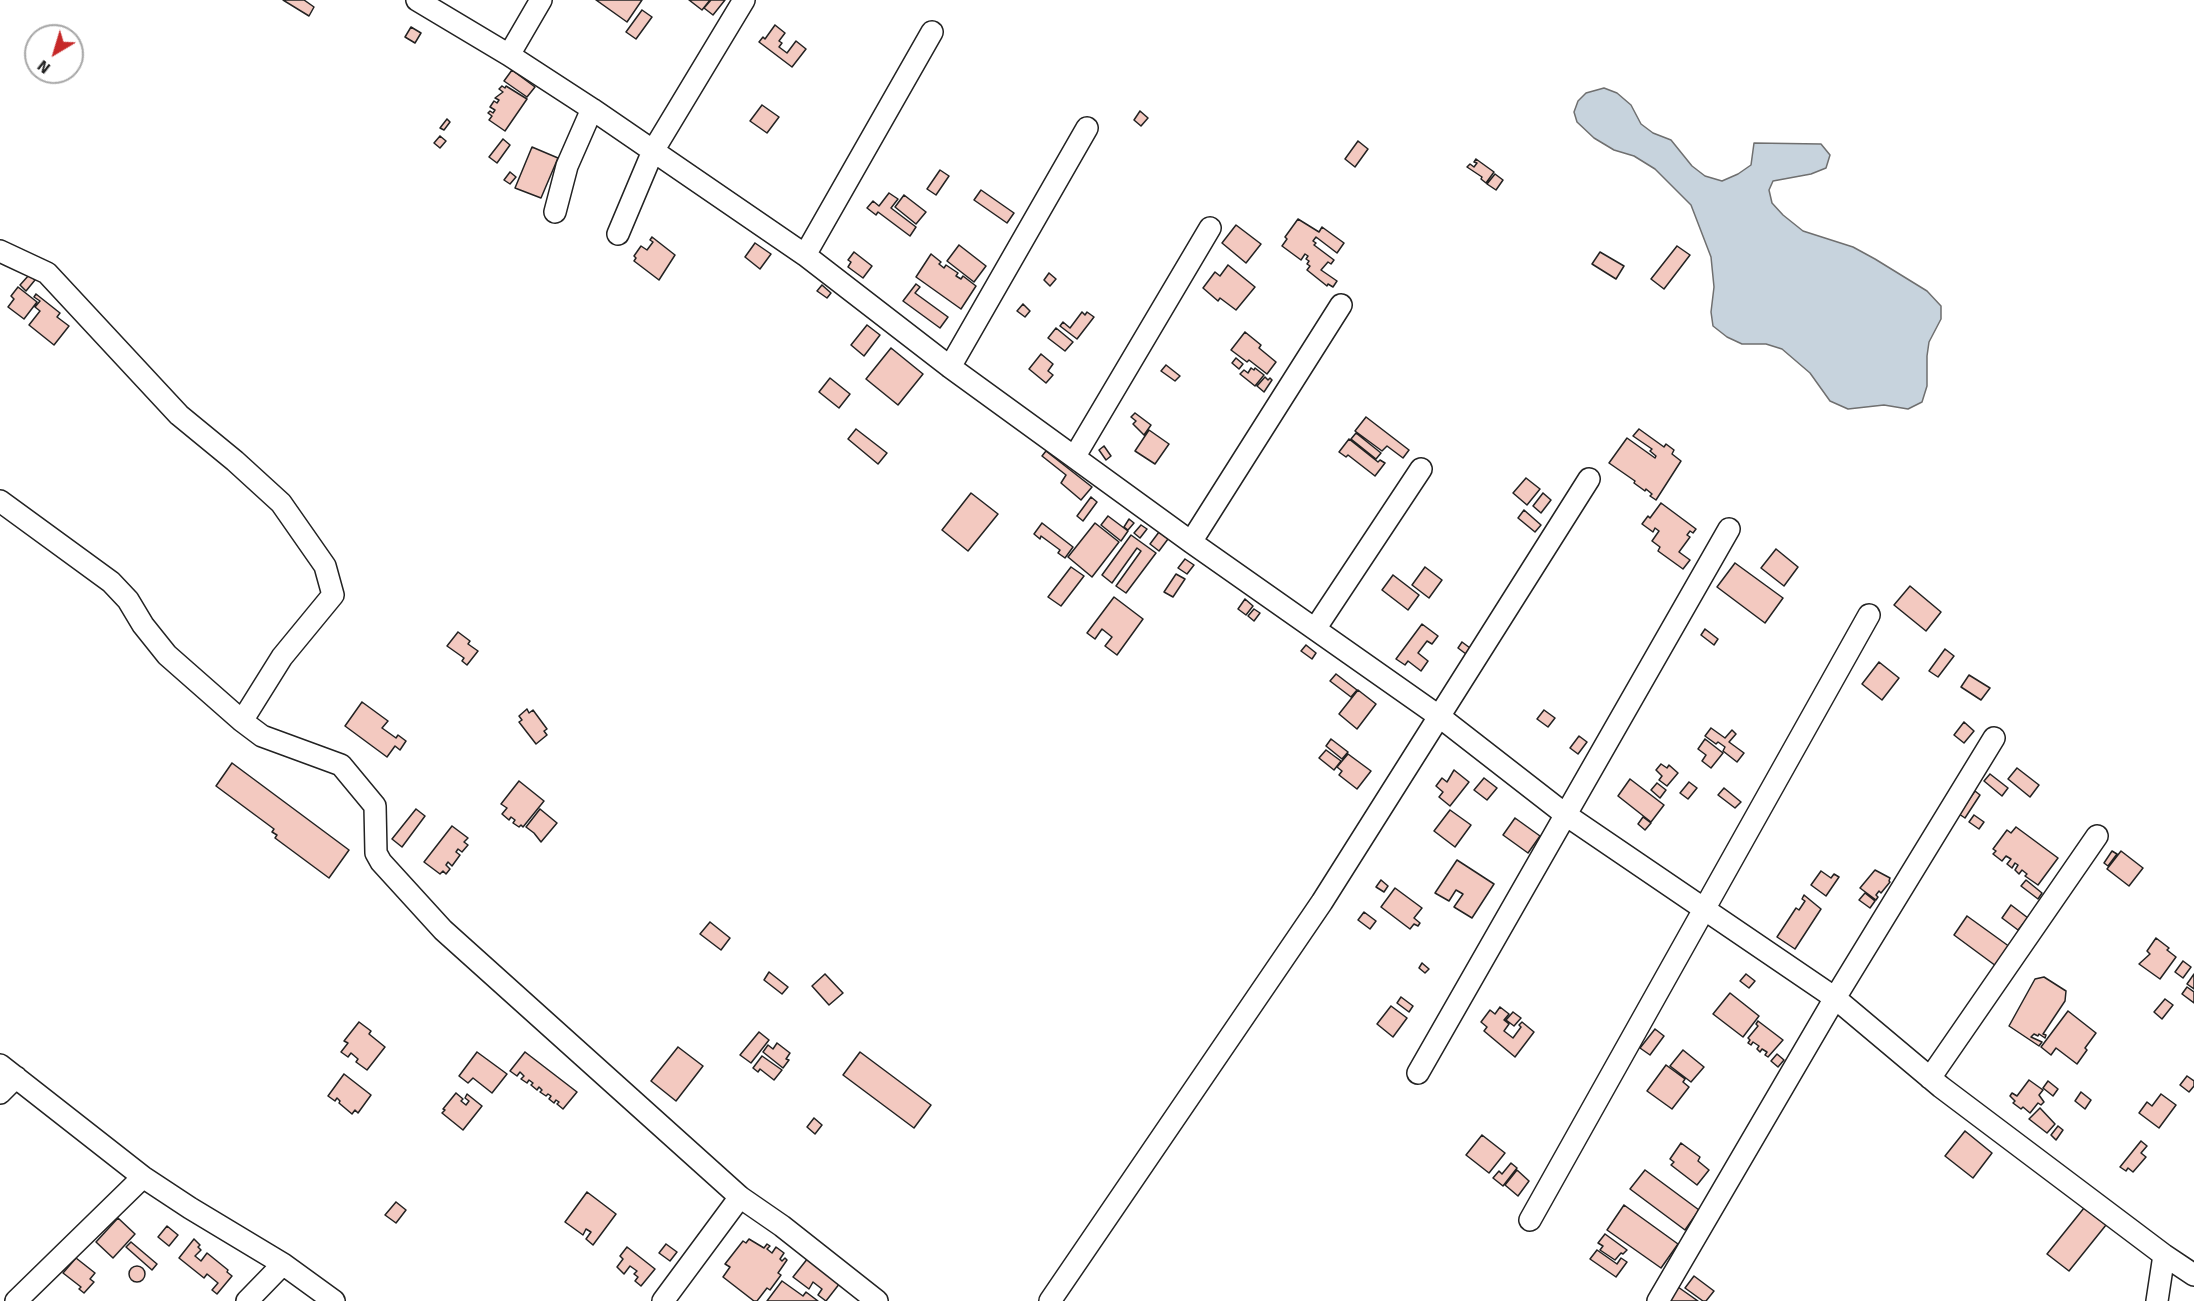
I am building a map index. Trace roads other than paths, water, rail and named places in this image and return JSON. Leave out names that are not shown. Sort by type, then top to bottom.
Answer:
[{"type":"street","points":[[417,0],[509,55],[592,109],[805,255],[950,367],[1191,542],[1440,717],[1566,815],[1835,998],[1929,1078],[2164,1255],[2194,1275]]},
{"type":"street","points":[[509,55],[541,0]]},
{"type":"street","points":[[618,234],[653,151],[744,0]]},
{"type":"street","points":[[805,255],[932,32]]},
{"type":"street","points":[[555,212],[567,166],[592,109]]},
{"type":"street","points":[[950,367],[1087,128]]},
{"type":"street","points":[[1075,456],[1210,228]]},
{"type":"street","points":[[0,251],[47,273],[179,415],[281,503],[325,566],[333,595],[282,657],[242,721]]},
{"type":"street","points":[[1191,542],[1341,305]]},
{"type":"street","points":[[1315,629],[1421,469]]},
{"type":"street","points":[[1050,1301],[1322,902],[1589,479]]},
{"type":"street","points":[[0,501],[111,582],[128,600],[143,625],[167,655],[242,721],[262,736],[341,765],[375,806],[376,853],[381,862],[443,930],[740,1197],[782,1226],[877,1301]]},
{"type":"street","points":[[1418,1072],[1729,529]]},
{"type":"street","points":[[1530,1220],[1869,615]]},
{"type":"street","points":[[1658,1301],[1835,998],[1994,738]]},
{"type":"street","points":[[1929,1078],[2097,836]]},
{"type":"street","points":[[0,1093],[8,1071],[143,1177],[283,1264],[334,1301]]},
{"type":"street","points":[[16,1301],[143,1177]]},
{"type":"street","points":[[663,1301],[740,1197]]},
{"type":"street","points":[[2157,1301],[2164,1255]]},
{"type":"street","points":[[248,1301],[283,1264]]}]
